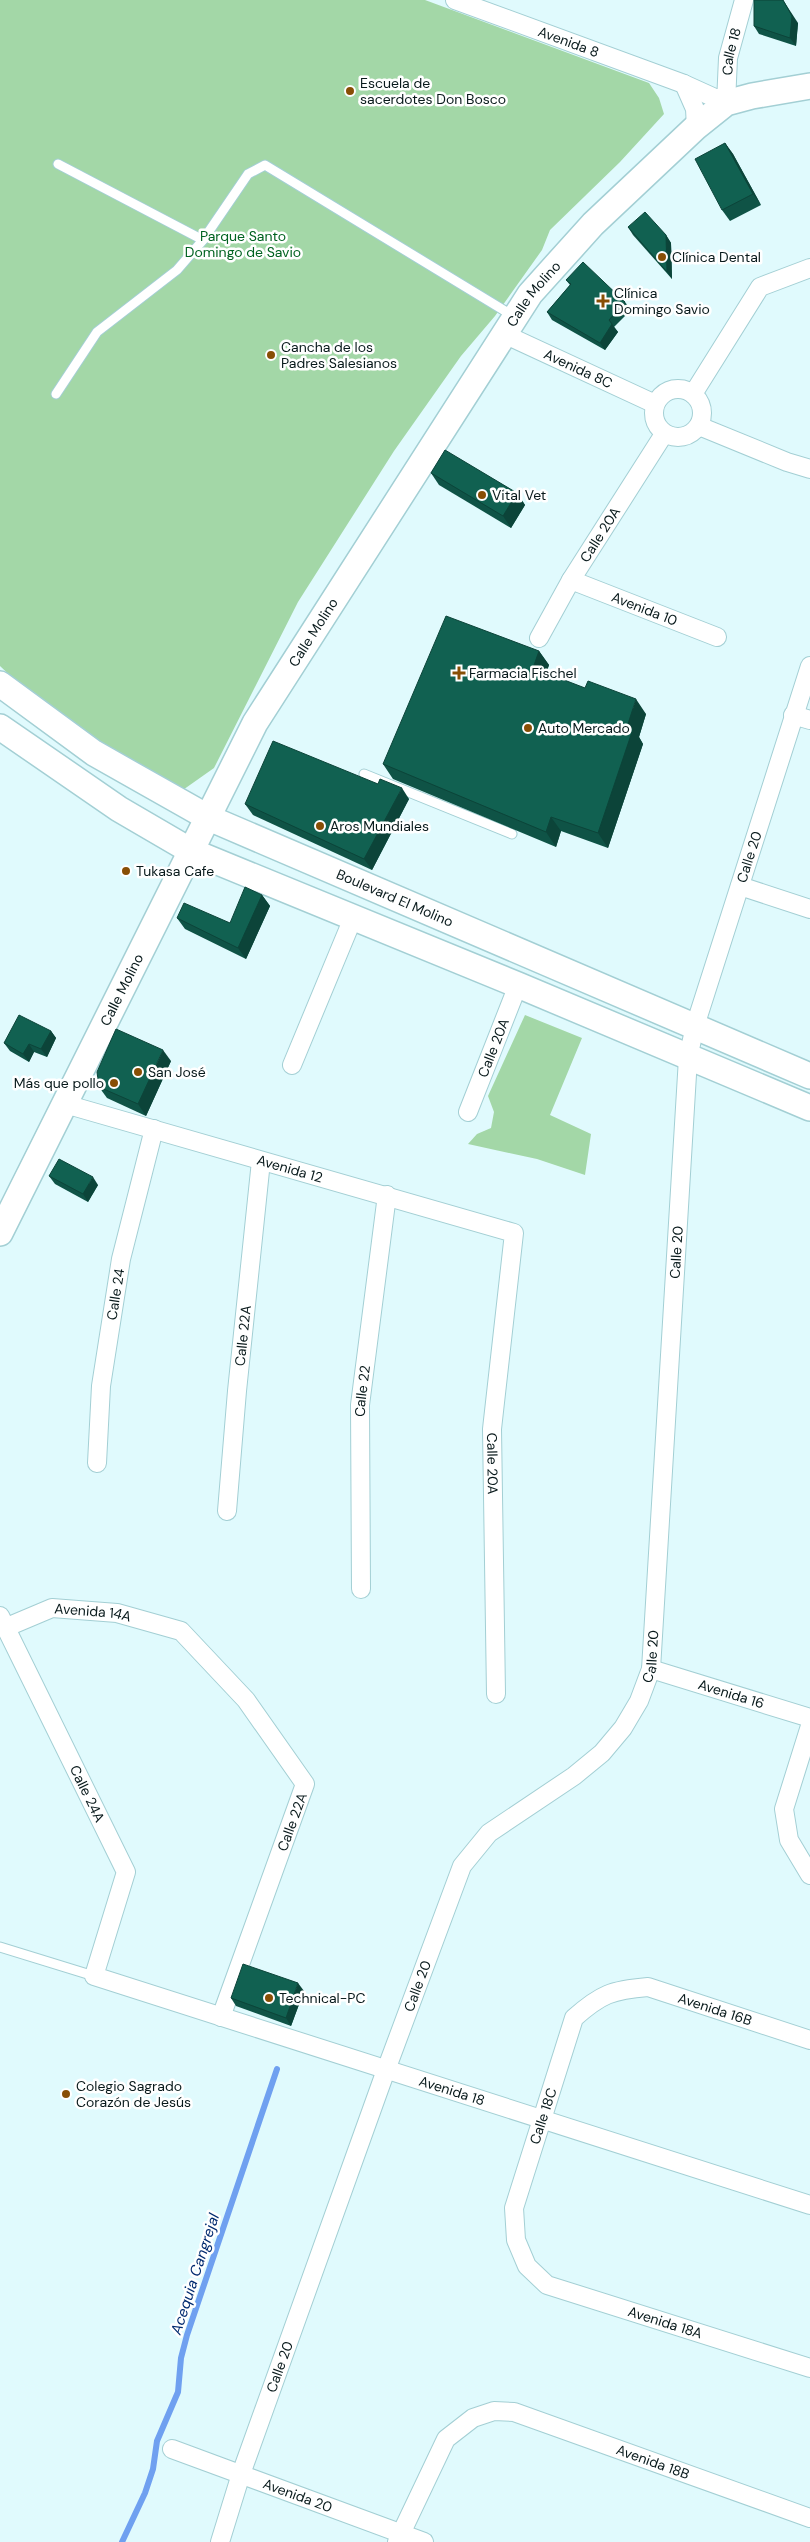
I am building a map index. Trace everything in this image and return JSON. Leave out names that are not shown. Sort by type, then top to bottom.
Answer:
[{"type":"street","name":"Avenida 8","points":[[455,0],[684,84],[726,103]]},
{"type":"street","name":"Calle 18","points":[[726,103],[728,58],[744,0]]},
{"type":"street","points":[[684,84],[695,110],[696,127]]},
{"type":"street","points":[[726,103],[752,96],[810,86]]},
{"type":"street","name":"Calle Molino","points":[[0,1233],[255,723],[509,325],[530,294],[593,224],[696,127],[726,103]]},
{"type":"street","points":[[693,394],[760,287],[810,268]]},
{"type":"street","name":"Avenida 8C","points":[[509,325],[654,404]]},
{"type":"street","points":[[671,389],[683,389],[693,394],[701,403],[703,415],[699,426],[690,435],[676,438],[664,434],[654,421],[654,404],[661,395],[671,389]]},
{"type":"street","points":[[699,426],[787,462],[810,469]]},
{"type":"street","name":"Calle 20A","points":[[539,638],[571,580],[664,434]]},
{"type":"street","name":"Avenida 10","points":[[571,580],[717,637]]},
{"type":"street","name":"Calle 20","points":[[220,2542],[241,2474],[386,2070],[462,1866],[489,1833],[574,1776],[602,1753],[623,1728],[640,1701],[651,1669],[688,1058],[695,1026],[740,886],[802,718],[810,666]]},
{"type":"street","name":"Boulevard El Molino","points":[[0,684],[94,753],[208,818],[810,1076]]},
{"type":"street","points":[[0,727],[119,809],[192,851],[518,984],[688,1058],[810,1108]]},
{"type":"street","points":[[119,809],[136,778]]},
{"type":"street","points":[[740,886],[810,909]]},
{"type":"street","points":[[292,1065],[353,918]]},
{"type":"street","name":"Calle 20A","points":[[468,1112],[518,984]]},
{"type":"street","name":"Avenida 12","points":[[64,1104],[260,1161],[387,1195],[514,1233]]},
{"type":"street","name":"Calle 24","points":[[97,1463],[101,1386],[121,1259],[154,1129]]},
{"type":"street","name":"Calle 22A","points":[[228,1511],[260,1161]]},
{"type":"street","name":"Calle 22","points":[[361,1589],[360,1405],[387,1195]]},
{"type":"street","name":"Calle 20A","points":[[496,1694],[492,1429],[514,1233]]},
{"type":"street","name":"Avenida 14A","points":[[3,1622],[52,1608],[117,1613],[181,1631]]},
{"type":"street","name":"Calle 24A","points":[[3,1622],[126,1872],[94,1976]]},
{"type":"street","name":"Calle 22A","points":[[181,1631],[246,1700],[305,1784],[221,2017]]},
{"type":"street","name":"Avenida 16","points":[[651,1669],[810,1718]]},
{"type":"street","points":[[810,1726],[784,1809],[789,1840],[810,1875]]},
{"type":"street","name":"Avenida 18","points":[[94,1976],[541,2120],[810,2204]]},
{"type":"street","name":"Avenida 16B","points":[[620,1989],[648,1987],[810,2040]]},
{"type":"street","name":"Calle 18C","points":[[527,2266],[516,2240],[514,2208],[574,2018],[595,2000],[620,1989]]},
{"type":"street","name":"Avenida 18A","points":[[527,2266],[547,2285],[810,2368]]},
{"type":"street","name":"Avenida 18B","points":[[398,2537],[446,2439],[473,2418],[494,2411],[514,2412],[810,2518]]},
{"type":"street","name":"Avenida 20","points":[[172,2449],[241,2474],[398,2537],[424,2542]]},
{"type":"lane","points":[[58,164],[203,240]]},
{"type":"lane","points":[[56,394],[97,332],[177,270],[203,240],[248,174],[266,165],[509,325]]},
{"type":"lane","points":[[364,774],[512,834]]},
{"type":"lane","points":[[0,1947],[94,1976]]},
{"type":"green space","name":"Parque Santo Domingo de Savio","points":[[0,0],[425,0],[649,83],[659,98],[664,114],[620,162],[550,230],[542,250],[495,316],[461,356],[394,451],[298,602],[214,768],[180,792],[109,751],[63,719],[0,666]]},
{"type":"green space","points":[[525,1015],[582,1038],[550,1115],[591,1134],[585,1175],[537,1159],[468,1144],[477,1134],[491,1128],[494,1112],[488,1096]]},
{"type":"building","points":[[754,0],[783,0],[792,16],[790,38],[754,26]]},
{"type":"building","points":[[725,143],[753,194],[722,210],[695,159]]},
{"type":"building","name":"Clínica Dental","points":[[645,212],[666,235],[667,272],[628,227]]},
{"type":"building","points":[[583,262],[625,302],[609,320],[612,324],[600,343],[547,312],[571,284],[566,280]]},
{"type":"building","name":"Vital Vet","points":[[445,450],[517,493],[503,516],[431,473]]},
{"type":"building","name":"Auto Mercado","points":[[446,616],[539,651],[533,668],[585,688],[588,681],[636,699],[627,727],[633,729],[598,833],[551,817],[546,832],[383,764]]},
{"type":"building","points":[[273,741],[378,784],[380,779],[402,788],[364,859],[245,804]]},
{"type":"building","points":[[245,887],[262,895],[238,948],[177,918],[184,903],[230,923]]},
{"type":"building","points":[[19,1015],[51,1031],[41,1049],[29,1044],[23,1054],[4,1043]]},
{"type":"building","name":"San José","points":[[116,1029],[163,1050],[138,1104],[99,1087],[97,1072]]},
{"type":"building","points":[[59,1159],[93,1177],[83,1194],[49,1176]]},
{"type":"building","name":"Technical-PC","points":[[243,1964],[298,1983],[286,2018],[231,1998]]},
{"type":"waterway","name":"Acequia Cangrejal","points":[[122,2542],[145,2493],[153,2469],[157,2441],[178,2392],[181,2358],[187,2335],[277,2069]]},
{"type":"place","name":"Escuela de sacerdotes Don Bosco","points":[[350,91]]},
{"type":"place","name":"Clínica Dental","points":[[662,257]]},
{"type":"place","name":"Clínica Domingo Savio","points":[[603,301]]},
{"type":"place","name":"Cancha de los Padres Salesianos","points":[[271,355]]},
{"type":"place","name":"Vital Vet","points":[[482,495]]},
{"type":"place","name":"Farmacia Fischel","points":[[459,673]]},
{"type":"place","name":"Auto Mercado","points":[[528,728]]},
{"type":"place","name":"Aros Mundiales","points":[[320,826]]},
{"type":"place","name":"Tukasa Cafe","points":[[126,871]]},
{"type":"place","name":"San José","points":[[138,1072]]},
{"type":"place","name":"Más que pollo","points":[[114,1083]]},
{"type":"place","name":"Technical-PC","points":[[269,1998]]},
{"type":"place","name":"Colegio Sagrado Corazón de Jesús","points":[[66,2094]]}]
